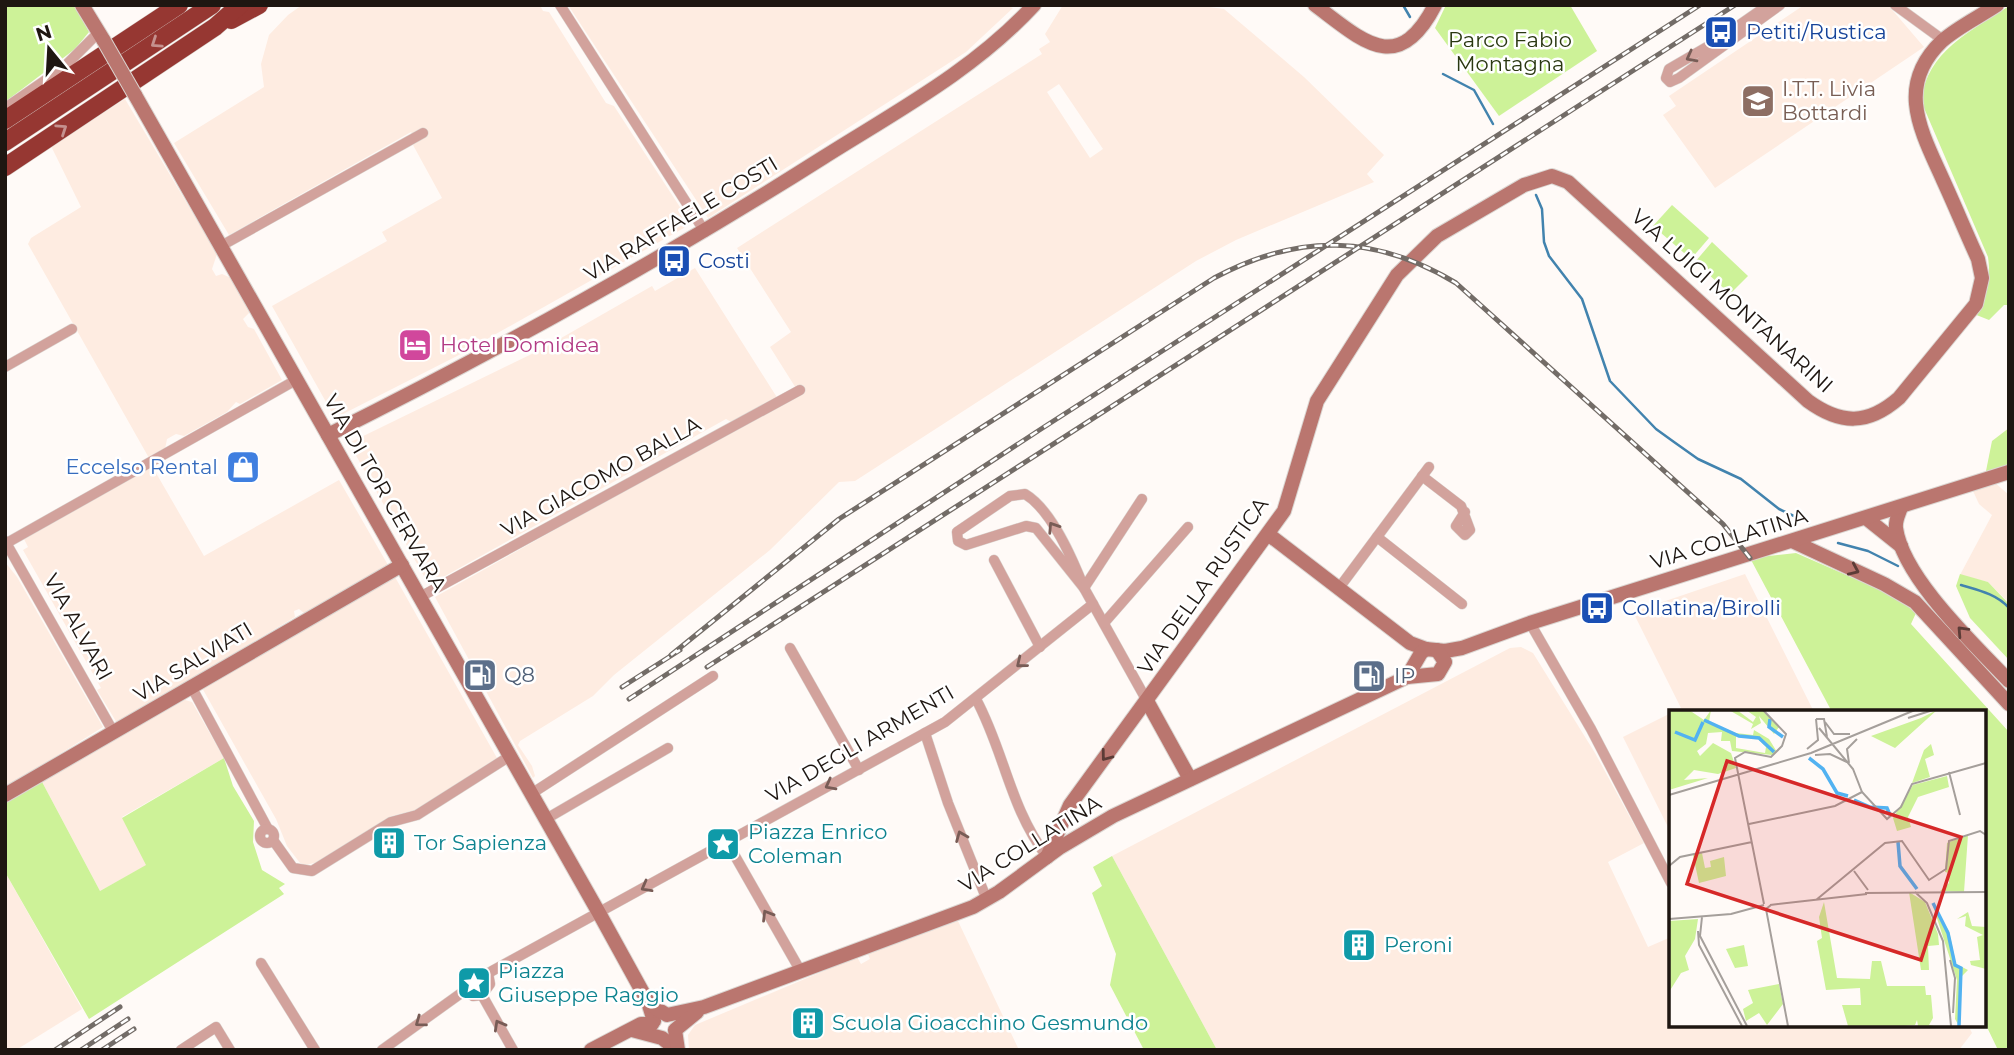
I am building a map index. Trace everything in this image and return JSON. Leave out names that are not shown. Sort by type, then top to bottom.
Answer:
[{"type":"highway","points":[[5,120],[179,5]]},
{"type":"highway","points":[[5,142],[212,5]]},
{"type":"highway","points":[[215,27],[240,5]]},
{"type":"highway","points":[[5,167],[215,27],[259,5]]},
{"type":"street","name":"VIA DI TOR CERVARA","points":[[82,5],[663,1026]]},
{"type":"street","points":[[560,5],[705,232]]},
{"type":"street","name":"VIA RAFFAELE COSTI","points":[[328,435],[486,355],[705,232],[954,75],[1003,37],[1034,5]]},
{"type":"street","points":[[1316,6],[1375,47],[1386,48],[1402,44],[1424,26],[1435,5]]},
{"type":"street","points":[[1768,5],[1712,44],[1669,69],[1666,78],[1670,82],[1679,78],[1780,5]]},
{"type":"street","points":[[1895,5],[1943,40],[1997,5]]},
{"type":"street","points":[[5,107],[63,68],[101,37]]},
{"type":"street","name":"VIA LUIGI MONTANARINI","points":[[1413,256],[1437,236],[1524,184],[1546,176],[1562,178],[1621,228],[1808,401],[1839,419],[1858,419],[1872,414],[1892,404],[1906,391],[1973,309],[1980,291],[1981,271],[1978,259],[1915,112],[1921,72],[1943,40]]},
{"type":"street","points":[[221,246],[423,133]]},
{"type":"street","name":"VIA DELLA RUSTICA","points":[[1047,857],[1070,805],[1220,596],[1268,534],[1290,497],[1317,401],[1397,275],[1413,256]]},
{"type":"street","points":[[5,367],[72,329]]},
{"type":"street","points":[[6,542],[296,380]]},
{"type":"street","name":"VIA GIACOMO BALLA","points":[[420,597],[800,390]]},
{"type":"street","points":[[1339,588],[1425,471],[1465,512]]},
{"type":"street","name":"VIA COLLATINA","points":[[663,1026],[704,1007],[987,900],[1095,825],[1407,677],[1428,660],[1530,623],[2009,472]]},
{"type":"street","points":[[1084,588],[1035,527],[1024,526],[965,545],[958,541],[957,532],[1010,496],[1025,494],[1036,503],[1052,525],[1190,779]]},
{"type":"street","points":[[1084,588],[1142,499]]},
{"type":"street","points":[[1901,507],[1896,526],[1902,547],[1914,569],[1951,619],[2009,681]]},
{"type":"street","points":[[1866,519],[1902,547]]},
{"type":"street","points":[[1104,623],[1188,527]]},
{"type":"street","points":[[1268,534],[1410,643],[1428,660]]},
{"type":"street","points":[[1377,537],[1462,604]]},
{"type":"street","points":[[1792,541],[1885,584],[1915,602],[2009,704]]},
{"type":"street","name":"VIA ALVARI","points":[[6,542],[114,733]]},
{"type":"street","points":[[994,560],[1041,647]]},
{"type":"street","name":"VIA SALVIATI","points":[[5,795],[402,565]]},
{"type":"street","name":"VIA DEGLI ARMENTI","points":[[727,842],[925,733],[976,699],[1093,604]]},
{"type":"street","points":[[1530,623],[1591,729],[1669,879]]},
{"type":"street","points":[[790,648],[859,770]]},
{"type":"street","points":[[531,793],[713,676]]},
{"type":"street","points":[[191,686],[268,829],[274,833],[273,840],[293,868],[312,871],[391,822],[417,815],[510,756]]},
{"type":"street","points":[[976,699],[988,723],[1013,799],[1031,835],[1047,857]]},
{"type":"street","points":[[925,733],[948,803],[987,900]]},
{"type":"street","points":[[545,819],[668,748]]},
{"type":"street","points":[[382,1050],[490,972],[727,842],[800,970]]},
{"type":"street","points":[[261,963],[315,1050]]},
{"type":"street","points":[[484,998],[489,987],[490,972]]},
{"type":"street","points":[[460,992],[484,998]]},
{"type":"street","points":[[484,998],[513,1050]]},
{"type":"street","points":[[591,1050],[643,1023],[663,1026],[677,1050]]},
{"type":"street","points":[[181,1050],[216,1027],[230,1050]]},
{"type":"shaded area","points":[[302,5],[540,5],[543,11],[549,12],[606,103],[614,106],[691,224],[457,356],[335,418],[272,306],[387,241],[382,232],[442,198],[413,145],[417,142],[415,138],[411,132],[229,235],[174,143],[264,87],[261,64],[269,35]]},
{"type":"shaded area","points":[[568,5],[1004,5],[1013,8],[966,52],[708,218]]},
{"type":"shaded area","points":[[1063,5],[1195,5],[1224,9],[1304,77],[1384,155],[1367,174],[1374,182],[1236,240],[1196,261],[855,481],[839,482],[770,550],[614,675],[593,696],[520,741],[518,745],[532,766],[535,776],[533,778],[435,597],[799,393],[770,347],[791,332],[737,248],[1042,54],[1039,49],[1050,42],[1045,34]],"holes":[[[1059,84],[1103,149],[1090,158],[1047,92]]]},
{"type":"shaded area","name":"I.T.T. Livia Bottardi","points":[[1804,5],[1888,5],[1924,47],[1715,188],[1663,115],[1676,106],[1669,96]]},
{"type":"shaded area","points":[[125,99],[217,254],[212,269],[216,276],[222,274],[231,278],[250,312],[243,319],[248,327],[254,329],[282,380],[240,404],[236,402],[227,412],[184,436],[176,434],[167,439],[165,449],[149,458],[28,244],[31,238],[81,207],[51,146]]},
{"type":"shaded area","points":[[695,268],[778,399],[733,423],[726,419],[429,585],[349,443],[542,349],[652,286],[655,291]]},
{"type":"shaded area","points":[[152,466],[204,556],[339,480],[388,565],[304,613],[299,609],[294,611],[295,617],[117,723],[97,690],[101,688],[23,550],[28,547],[24,539]]},
{"type":"shaded area","points":[[1994,482],[2009,495],[2009,603],[1988,582],[1960,575],[1992,515],[1979,504],[1973,491]]},
{"type":"shaded area","points":[[5,562],[17,577],[103,727],[5,788]]},
{"type":"shaded area","points":[[1745,574],[1813,710],[1678,710],[1681,708],[1633,612]]},
{"type":"shaded area","points":[[395,577],[497,758],[416,810],[392,816],[318,862],[306,865],[300,863],[287,846],[276,819],[201,686]]},
{"type":"shaded area","points":[[1521,647],[1533,653],[1595,753],[1644,843],[1608,862],[1648,947],[1669,938],[1669,1027],[1969,1027],[1972,1033],[1959,1050],[1217,1050],[1112,856],[1510,648]]},
{"type":"shaded area","points":[[185,700],[192,702],[224,758],[122,817],[147,865],[100,891],[41,780]]},
{"type":"shaded area","points":[[1669,714],[1669,829],[1623,737]]},
{"type":"shaded area","points":[[5,872],[82,1009],[16,1050],[5,1050]]},
{"type":"shaded area","points":[[958,921],[1019,1050],[689,1050],[688,1035],[695,1025],[857,957],[861,964],[870,959],[868,954]]},
{"type":"green space","points":[[5,5],[74,5],[89,32],[75,49],[5,102]]},
{"type":"green space","name":"Parco Fabio Montagna","points":[[1446,5],[1570,5],[1597,51],[1499,116],[1435,28]]},
{"type":"green space","points":[[2009,6],[2009,305],[2004,305],[1989,320],[1974,314],[1987,287],[1988,257],[1921,101],[1925,84],[1941,56],[1966,34]]},
{"type":"green space","points":[[1672,205],[1709,238],[1691,259],[1653,226]]},
{"type":"green space","points":[[1712,242],[1748,276],[1730,294],[1695,262]]},
{"type":"green space","points":[[2009,428],[2009,468],[1985,476],[1992,441]]},
{"type":"green space","points":[[1796,553],[1901,599],[1916,613],[1911,624],[2009,732],[2009,1050],[1998,1050],[1986,1025],[1986,710],[1831,710],[1750,558]]},
{"type":"green space","points":[[1960,574],[1988,582],[2009,604],[2009,660],[1970,618],[1956,586]]},
{"type":"green space","points":[[224,758],[233,786],[254,821],[253,842],[262,870],[285,884],[279,888],[284,894],[89,1019],[5,872],[5,800],[41,780],[100,891],[146,865],[122,818]]},
{"type":"green space","points":[[1112,856],[1217,1050],[1144,1050],[1110,985],[1116,954],[1092,893],[1102,886],[1093,867]]},
{"type":"waterway","points":[[1403,5],[1410,17]]},
{"type":"waterway","points":[[1443,74],[1474,90],[1493,124]]},
{"type":"waterway","points":[[1536,195],[1542,209],[1544,242],[1549,256],[1582,299],[1610,381],[1656,429],[1674,442],[1698,459],[1741,479],[1779,509],[1809,523]]},
{"type":"waterway","points":[[1838,543],[1868,551],[1898,566]]},
{"type":"waterway","points":[[1961,585],[1993,596],[2009,608]]},
{"type":"railway","points":[[629,699],[1041,429],[1700,5]]},
{"type":"railway","points":[[707,667],[1735,5]]},
{"type":"railway","points":[[671,655],[839,519],[1214,278],[1245,263],[1306,247],[1336,245],[1396,255],[1456,283],[1723,524],[1750,558]]},
{"type":"railway","points":[[622,687],[680,650]]},
{"type":"railway","points":[[55,1050],[120,1007]]},
{"type":"railway","points":[[81,1050],[128,1019]]},
{"type":"railway","points":[[102,1050],[134,1029]]},
{"type":"place","name":"Petiti/Rustica","points":[[1721,32]]},
{"type":"place","name":"I.T.T. Livia Bottardi","points":[[1758,101]]},
{"type":"place","name":"Costi","points":[[674,261]]},
{"type":"place","name":"Hotel Domidea","points":[[415,345]]},
{"type":"place","name":"Eccelso Rental","points":[[243,467]]},
{"type":"place","name":"Collatina/Birolli","points":[[1597,608]]},
{"type":"place","name":"Q8","points":[[480,675]]},
{"type":"place","name":"IP","points":[[1369,676]]},
{"type":"place","name":"Tor Sapienza","points":[[389,843]]},
{"type":"place","name":"Piazza Enrico Coleman","points":[[723,844]]},
{"type":"place","name":"Peroni","points":[[1359,945]]},
{"type":"place","name":"Piazza Giuseppe Raggio","points":[[474,983]]},
{"type":"place","name":"Scuola Gioacchino Gesmundo","points":[[808,1023]]}]
